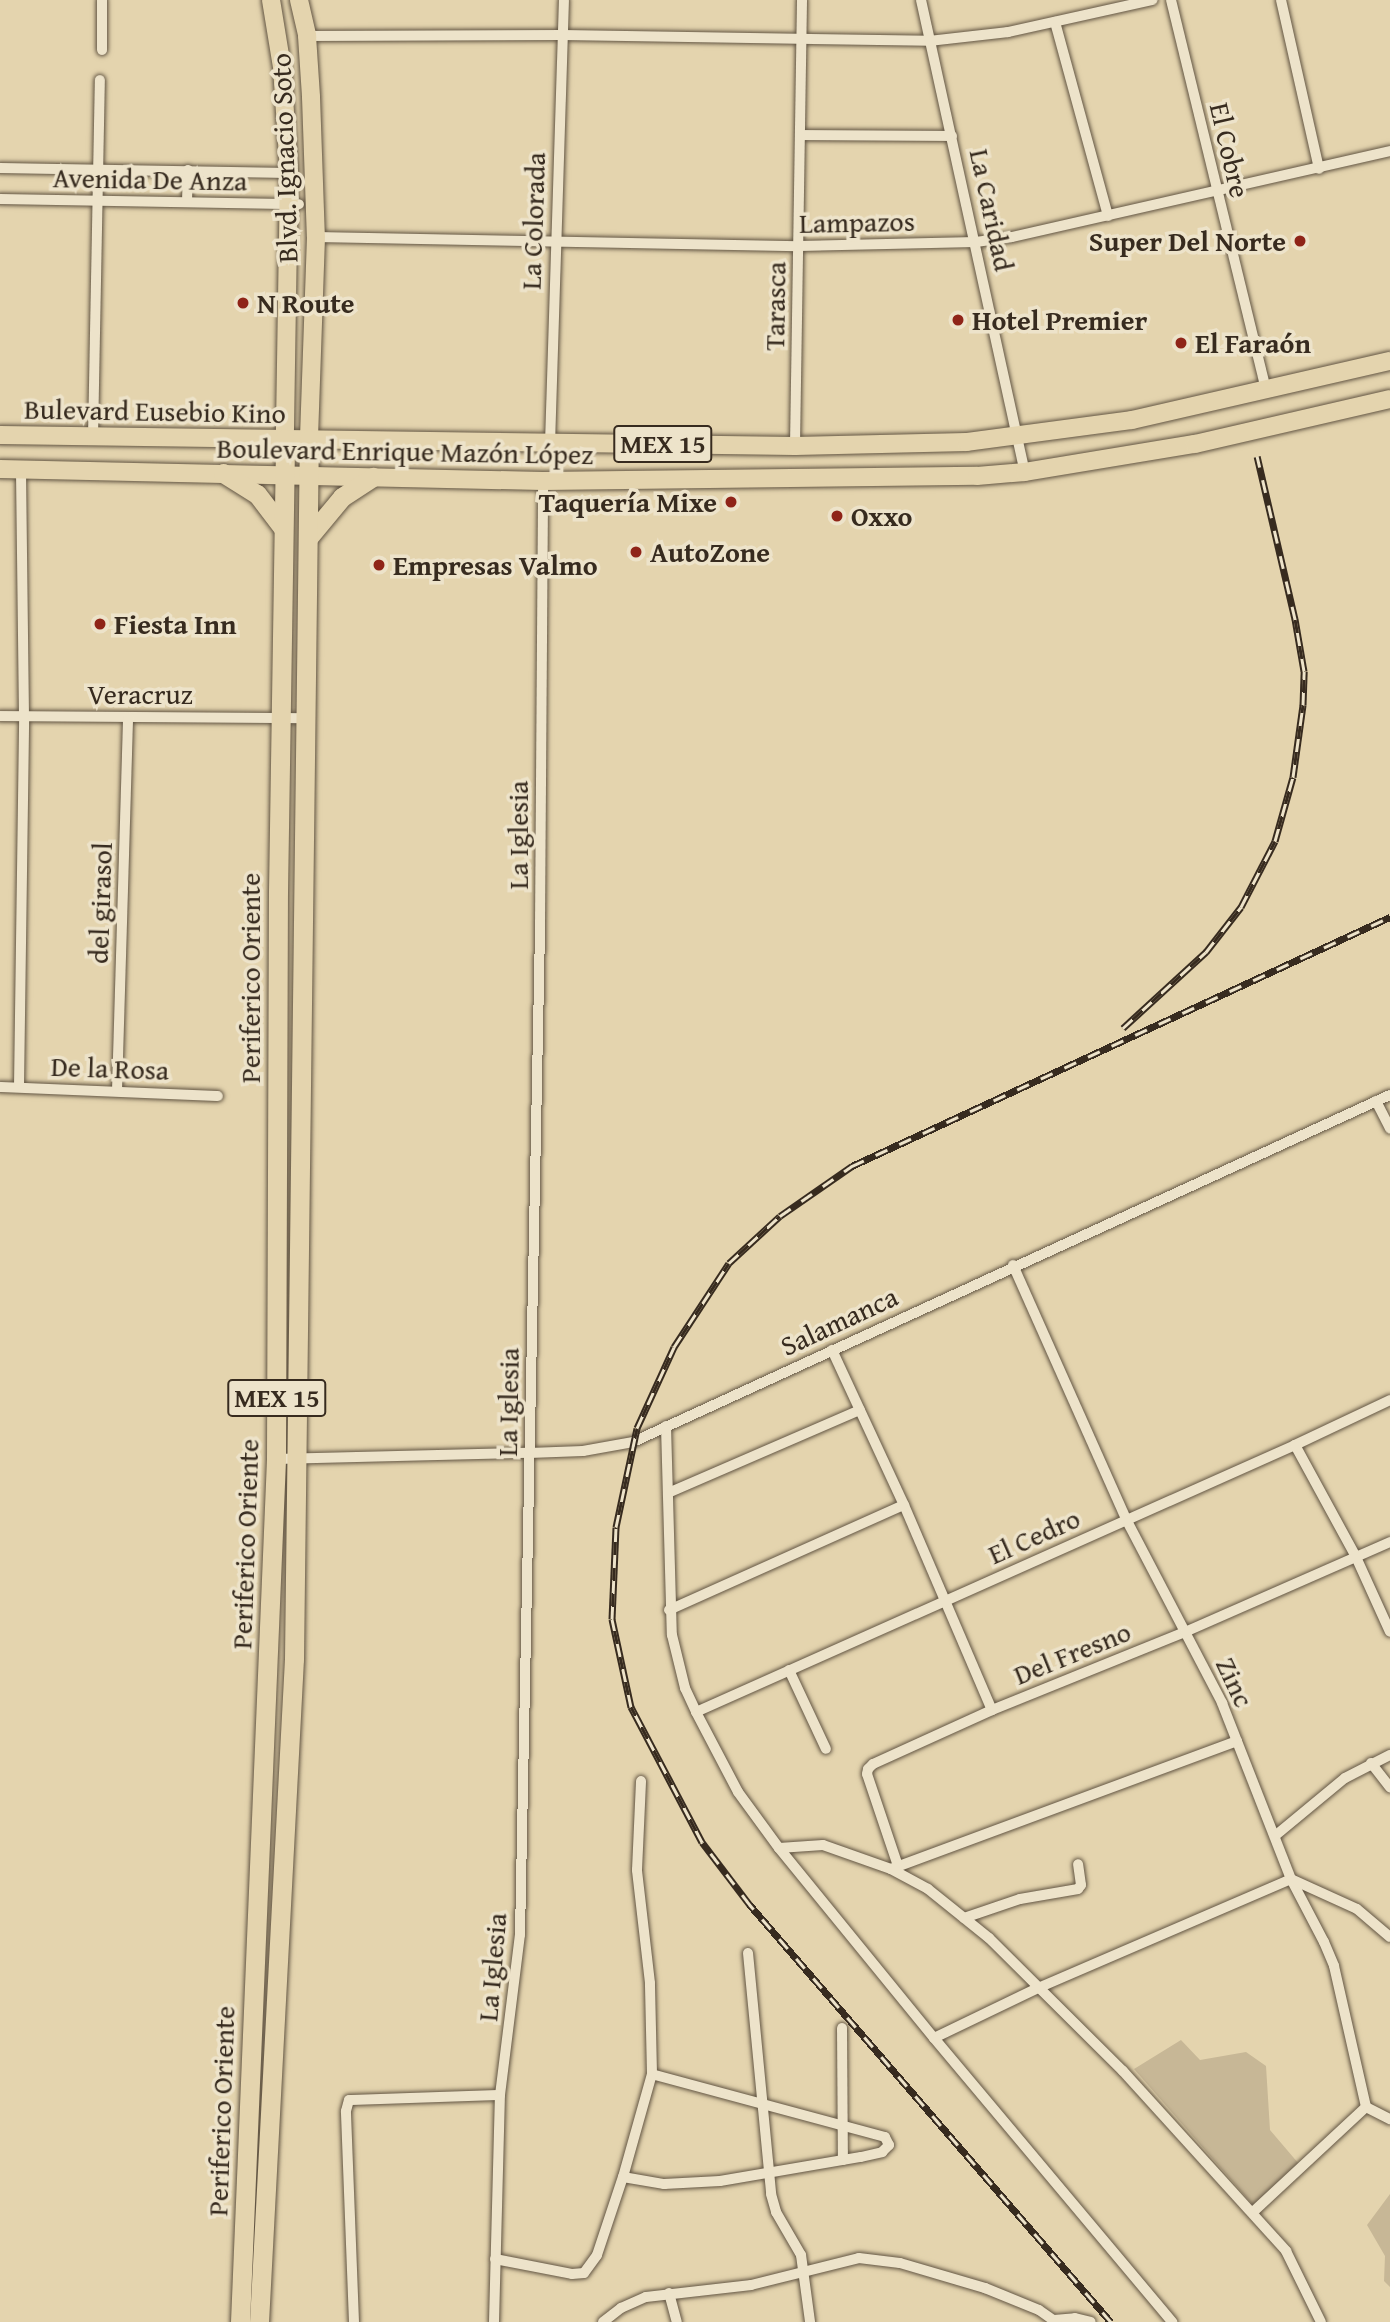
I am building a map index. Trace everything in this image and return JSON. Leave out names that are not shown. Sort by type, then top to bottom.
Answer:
[{"type":"highway","name":"Periferico Oriente","points":[[240,2322],[276,1459],[285,439]]},
{"type":"highway","name":"Periferico Oriente","points":[[259,2322],[294,1660],[299,1460],[309,440]]},
{"type":"highway","points":[[223,473],[257,494],[284,528]]},
{"type":"highway","points":[[308,538],[342,497],[373,477]]},
{"type":"main road","name":"Blvd. Ignacio Soto","points":[[271,0],[282,67],[289,173],[294,204],[285,439]]},
{"type":"main road","points":[[286,0],[293,23],[307,36]]},
{"type":"main road","name":"Blvd. Ignacio Soto","points":[[299,0],[307,36],[316,237],[309,440]]},
{"type":"main road","points":[[294,204],[300,233],[316,237]]},
{"type":"main road","name":"Boulevard Enrique Mazón López","points":[[309,440],[888,446],[1017,436],[1132,420],[1390,362]]},
{"type":"main road","name":"Boulevard Enrique Mazón López","points":[[0,469],[543,481],[909,479],[1025,472],[1195,444],[1390,399]]},
{"type":"main road","name":"Bulevard Eusebio Kino","points":[[0,435],[309,440]]},
{"type":"street","points":[[102,0],[102,50]]},
{"type":"street","name":"La Colorada","points":[[550,444],[564,0]]},
{"type":"street","name":"Tarasca","points":[[795,446],[802,0]]},
{"type":"street","name":"La Caridad","points":[[920,0],[1025,472]]},
{"type":"street","points":[[307,36],[563,35],[929,41],[1008,32],[1152,0]]},
{"type":"street","name":"El Cobre","points":[[1171,0],[1266,391]]},
{"type":"street","points":[[1280,0],[1319,169]]},
{"type":"street","points":[[1055,22],[1108,216]]},
{"type":"street","points":[[93,437],[100,80]]},
{"type":"street","points":[[800,135],[952,136]]},
{"type":"street","name":"Lampazos","points":[[316,237],[799,246],[975,242],[1012,237],[1108,216],[1390,151]]},
{"type":"street","name":"Avenida De Anza","points":[[0,168],[289,173]]},
{"type":"street","points":[[187,201],[188,170]]},
{"type":"street","name":"Avenida De Anza","points":[[0,199],[294,204]]},
{"type":"street","points":[[19,1087],[24,717],[22,470]]},
{"type":"street","name":"La Iglesia","points":[[494,2322],[500,2095],[520,1935],[540,940],[543,481]]},
{"type":"street","name":"Veracruz","points":[[0,716],[306,718]]},
{"type":"street","name":"del girasol","points":[[117,1091],[128,717]]},
{"type":"street","name":"De la Rosa","points":[[0,1087],[218,1096]]},
{"type":"street","name":"Salamanca","points":[[276,1459],[529,1454],[603,1448],[633,1442],[1013,1265],[1390,1095]]},
{"type":"street","points":[[1376,1101],[1390,1129]]},
{"type":"street","name":"Zinc","points":[[1013,1265],[1126,1519],[1185,1632],[1237,1741],[1291,1879],[1334,1966],[1366,2107]]},
{"type":"street","points":[[832,1350],[904,1505],[992,1710]]},
{"type":"street","name":"El Cedro","points":[[696,1712],[1390,1400]]},
{"type":"street","points":[[668,1493],[860,1410]]},
{"type":"street","points":[[666,1426],[669,1610],[679,1664],[696,1712],[746,1806],[934,2038],[1172,2322]]},
{"type":"street","points":[[1295,1445],[1356,1557],[1390,1632]]},
{"type":"street","points":[[669,1610],[904,1505]]},
{"type":"street","name":"Del Fresno","points":[[894,1868],[867,1769],[992,1710],[1185,1632],[1390,1542]]},
{"type":"street","points":[[789,1671],[825,1749]]},
{"type":"street","points":[[894,1868],[1237,1741]]},
{"type":"street","points":[[1276,1835],[1345,1778],[1390,1755]]},
{"type":"street","points":[[1371,1763],[1390,1787]]},
{"type":"street","points":[[495,2259],[572,2274],[584,2273],[597,2255],[623,2177],[652,2074],[650,1983],[637,1870],[641,1781]]},
{"type":"street","points":[[779,1849],[823,1845],[894,1868],[928,1889],[1002,1950],[1123,2071],[1253,2212],[1286,2251],[1321,2322]]},
{"type":"street","points":[[964,1918],[1020,1899],[1078,1889],[1081,1885],[1078,1864]]},
{"type":"street","points":[[934,2038],[1038,1988],[1291,1879],[1357,1909],[1390,1937]]},
{"type":"street","points":[[748,1954],[773,2204],[798,2248],[810,2322]]},
{"type":"street","points":[[842,2028],[840,2127],[843,2160]]},
{"type":"street","points":[[623,2177],[682,2185],[843,2160],[882,2152],[889,2145],[885,2137],[652,2074]]},
{"type":"street","points":[[354,2322],[346,2111],[349,2101],[500,2095]]},
{"type":"street","points":[[1253,2212],[1366,2107],[1390,2119]]},
{"type":"street","points":[[603,2322],[632,2302],[669,2293],[751,2284],[803,2274],[836,2262],[859,2259],[900,2263],[985,2288],[1039,2310],[1055,2321],[1075,2318],[1091,2322]]},
{"type":"street","points":[[669,2293],[677,2322]]},
{"type":"shaded area","points":[[1181,2040],[1200,2060],[1246,2052],[1266,2066],[1270,2130],[1299,2164],[1254,2206],[1134,2069]]},
{"type":"shaded area","points":[[1390,2194],[1390,2287],[1384,2281],[1385,2256],[1367,2225]]},
{"type":"railway","points":[[1123,1028],[1206,952],[1241,907],[1275,841],[1293,777],[1303,705],[1304,671],[1295,619],[1257,456]]},
{"type":"railway","points":[[1111,2322],[750,1905],[702,1842],[631,1707],[612,1619],[616,1527],[637,1428],[674,1347],[729,1263],[780,1216],[852,1166],[1390,917]]},
{"type":"place","name":"Super Del Norte","points":[[1300,241]]},
{"type":"place","name":"N Route","points":[[243,303]]},
{"type":"place","name":"Hotel Premier","points":[[958,320]]},
{"type":"place","name":"El Faraón","points":[[1181,343]]},
{"type":"place","name":"Taquería Mixe","points":[[731,502]]},
{"type":"place","name":"Oxxo","points":[[837,516]]},
{"type":"place","name":"AutoZone","points":[[636,552]]},
{"type":"place","name":"Empresas Valmo","points":[[379,565]]},
{"type":"place","name":"Fiesta Inn","points":[[100,624]]}]
